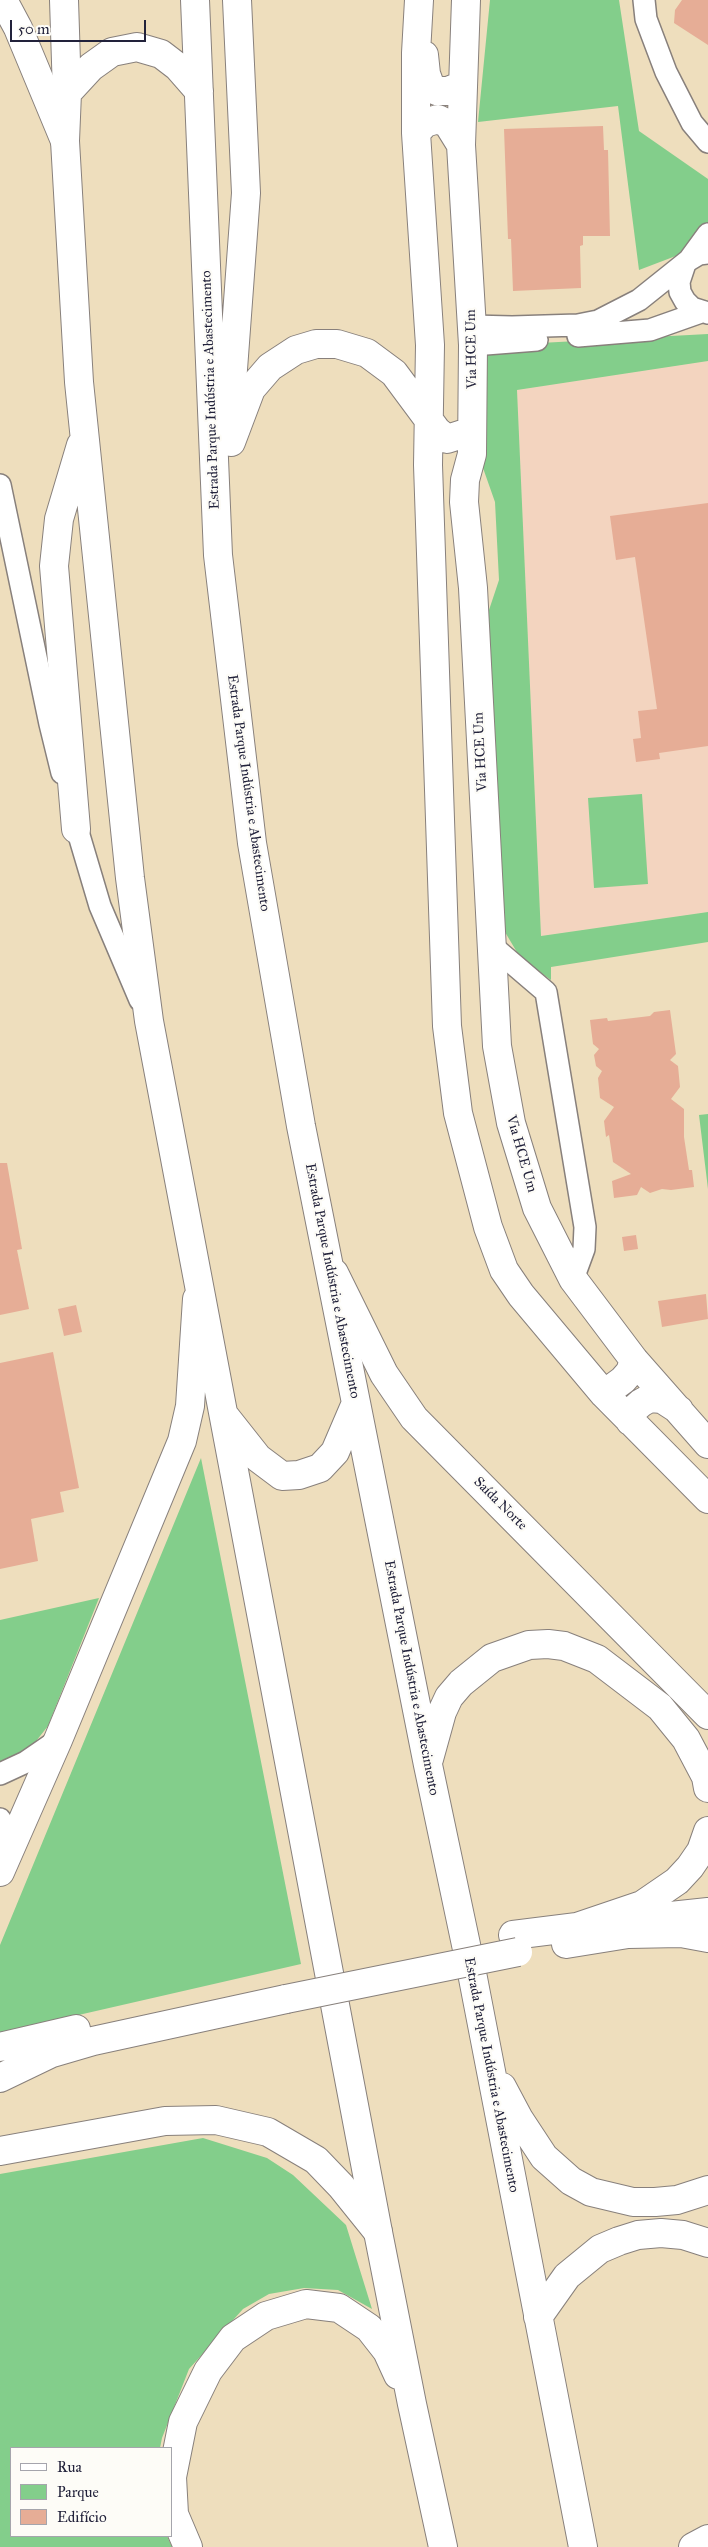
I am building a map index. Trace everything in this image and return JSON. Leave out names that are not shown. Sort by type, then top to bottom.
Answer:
[{"type":"main road","points":[[3,0],[18,28],[65,141]]},
{"type":"main road","points":[[64,0],[67,93],[65,141],[80,382],[130,878],[149,1021],[378,2232],[443,2547]]},
{"type":"main road","name":"Estrada Parque Indústria e Abastecimento","points":[[196,0],[218,555],[252,843],[301,1126],[489,2061],[583,2547]]},
{"type":"main road","points":[[218,555],[246,193],[237,0]]},
{"type":"main road","name":"Via HCE Um","points":[[466,0],[461,145],[473,336],[472,454],[465,480],[464,502],[473,588],[497,1046],[511,1123],[537,1208],[572,1279],[634,1360],[681,1411],[708,1444]]},
{"type":"main road","points":[[419,1],[426,74],[430,86],[437,91],[448,91],[463,85]]},
{"type":"main road","points":[[419,1],[416,53],[416,133],[430,344],[428,465],[447,1026],[458,1113],[488,1227],[504,1270],[521,1295],[604,1394],[708,1499]]},
{"type":"main road","points":[[67,93],[91,67],[112,52],[136,47],[161,54],[178,67],[199,90]]},
{"type":"main road","points":[[416,133],[425,122],[438,120],[448,124],[461,145]]},
{"type":"main road","points":[[227,451],[251,389],[270,367],[296,350],[316,344],[338,344],[367,353],[394,373],[430,421],[447,439],[472,431]]},
{"type":"main road","points":[[76,829],[54,566],[59,519],[85,432]]},
{"type":"main road","points":[[432,575],[444,568],[459,569],[466,575],[473,588]]},
{"type":"main road","name":"Saída Norte","points":[[330,1265],[384,1374],[414,1418],[708,1715]]},
{"type":"main road","points":[[0,1872],[6,1830],[58,1740],[182,1441],[190,1406],[198,1280]]},
{"type":"main road","points":[[604,1394],[623,1380],[630,1372],[634,1360]]},
{"type":"main road","points":[[630,1421],[632,1411],[650,1398],[662,1399],[681,1411]]},
{"type":"main road","points":[[222,1412],[258,1458],[282,1476],[299,1475],[320,1468],[335,1452],[356,1403]]},
{"type":"main road","points":[[428,1765],[442,1712],[449,1697],[461,1684],[492,1658],[529,1645],[548,1644],[564,1646],[597,1659],[660,1707],[686,1739],[706,1777],[708,1788]]},
{"type":"main road","points":[[0,2047],[515,1943],[577,1927],[642,1905],[660,1894],[677,1881],[690,1867],[701,1851],[708,1831]]},
{"type":"main road","points":[[577,1927],[708,1912]]},
{"type":"main road","points":[[515,1943],[628,1934],[681,1933],[708,1938]]},
{"type":"main road","points":[[0,2078],[52,2053],[284,1990]]},
{"type":"main road","points":[[489,2061],[531,2139],[544,2157],[572,2181],[591,2192],[633,2202],[677,2200],[708,2190]]},
{"type":"main road","points":[[0,2151],[165,2122],[216,2120],[268,2132],[316,2160],[341,2186],[378,2232]]},
{"type":"main road","points":[[538,2317],[567,2276],[600,2249],[618,2241],[638,2235],[661,2233],[683,2235],[708,2243]]},
{"type":"main road","points":[[188,2547],[174,2514],[172,2476],[183,2422],[208,2372],[233,2338],[266,2316],[306,2304],[339,2308],[369,2328],[387,2351],[412,2404]]},
{"type":"main road","points":[[693,2547],[708,2538]]},
{"type":"street","points":[[644,0],[646,19],[666,72],[692,123],[708,142]]},
{"type":"street","points":[[705,312],[685,301],[680,292],[681,272],[694,259],[708,234]]},
{"type":"street","points":[[473,336],[598,321],[639,300],[694,259]]},
{"type":"street","points":[[473,336],[650,330],[705,312]]},
{"type":"street","points":[[0,485],[50,724],[76,829],[100,906],[149,1021]]},
{"type":"street","points":[[491,945],[546,992],[585,1227],[584,1249],[572,1279]]},
{"type":"street","points":[[0,1774],[26,1762],[58,1740]]},
{"type":"shaded area","points":[[708,361],[708,912],[541,936],[517,390]]},
{"type":"green space","points":[[490,0],[619,0],[639,131],[708,179],[708,231],[681,254],[639,270],[618,106],[478,122]]},
{"type":"green space","points":[[708,334],[708,361],[517,390],[541,936],[708,912],[708,942],[551,967],[551,980],[521,959],[502,927],[487,616],[499,580],[495,502],[477,451],[484,346]]},
{"type":"green space","points":[[642,794],[648,884],[594,888],[588,798]]},
{"type":"green space","points":[[708,1114],[708,1189],[699,1115]]},
{"type":"green space","points":[[201,1458],[301,1964],[0,2033],[0,1945]]},
{"type":"green space","points":[[99,1598],[48,1726],[21,1760],[0,1764],[0,1620]]},
{"type":"green space","points":[[203,2138],[267,2158],[293,2175],[346,2225],[372,2309],[338,2290],[304,2288],[269,2294],[243,2309],[189,2369],[160,2447],[10,2447],[10,2537],[167,2537],[172,2547],[0,2547],[0,2174]]},
{"type":"building","points":[[682,0],[708,0],[708,45],[674,23],[675,10]]},
{"type":"building","points":[[603,126],[604,150],[608,150],[610,236],[583,236],[583,245],[580,246],[581,288],[513,291],[511,239],[508,239],[504,129]]},
{"type":"building","points":[[708,503],[708,746],[659,753],[660,759],[636,762],[633,739],[641,738],[638,711],[657,709],[635,557],[616,560],[610,516]]},
{"type":"building","points":[[670,1010],[676,1054],[670,1060],[678,1066],[680,1087],[671,1099],[684,1109],[684,1137],[689,1170],[692,1170],[694,1187],[671,1190],[662,1189],[650,1193],[641,1187],[637,1195],[614,1198],[612,1181],[631,1174],[613,1162],[609,1135],[606,1137],[604,1121],[614,1107],[600,1098],[598,1078],[602,1071],[596,1066],[594,1055],[599,1049],[593,1044],[590,1020],[607,1018],[608,1021],[650,1016],[654,1012]]},
{"type":"building","points":[[0,1163],[7,1163],[22,1249],[17,1250],[29,1309],[0,1315]]},
{"type":"building","points":[[636,1235],[638,1249],[624,1251],[622,1237]]},
{"type":"building","points":[[706,1294],[708,1319],[662,1327],[658,1301]]},
{"type":"building","points":[[76,1305],[82,1332],[64,1336],[58,1309]]},
{"type":"building","points":[[53,1352],[79,1488],[60,1492],[64,1512],[31,1519],[38,1561],[0,1569],[0,1363]]}]
